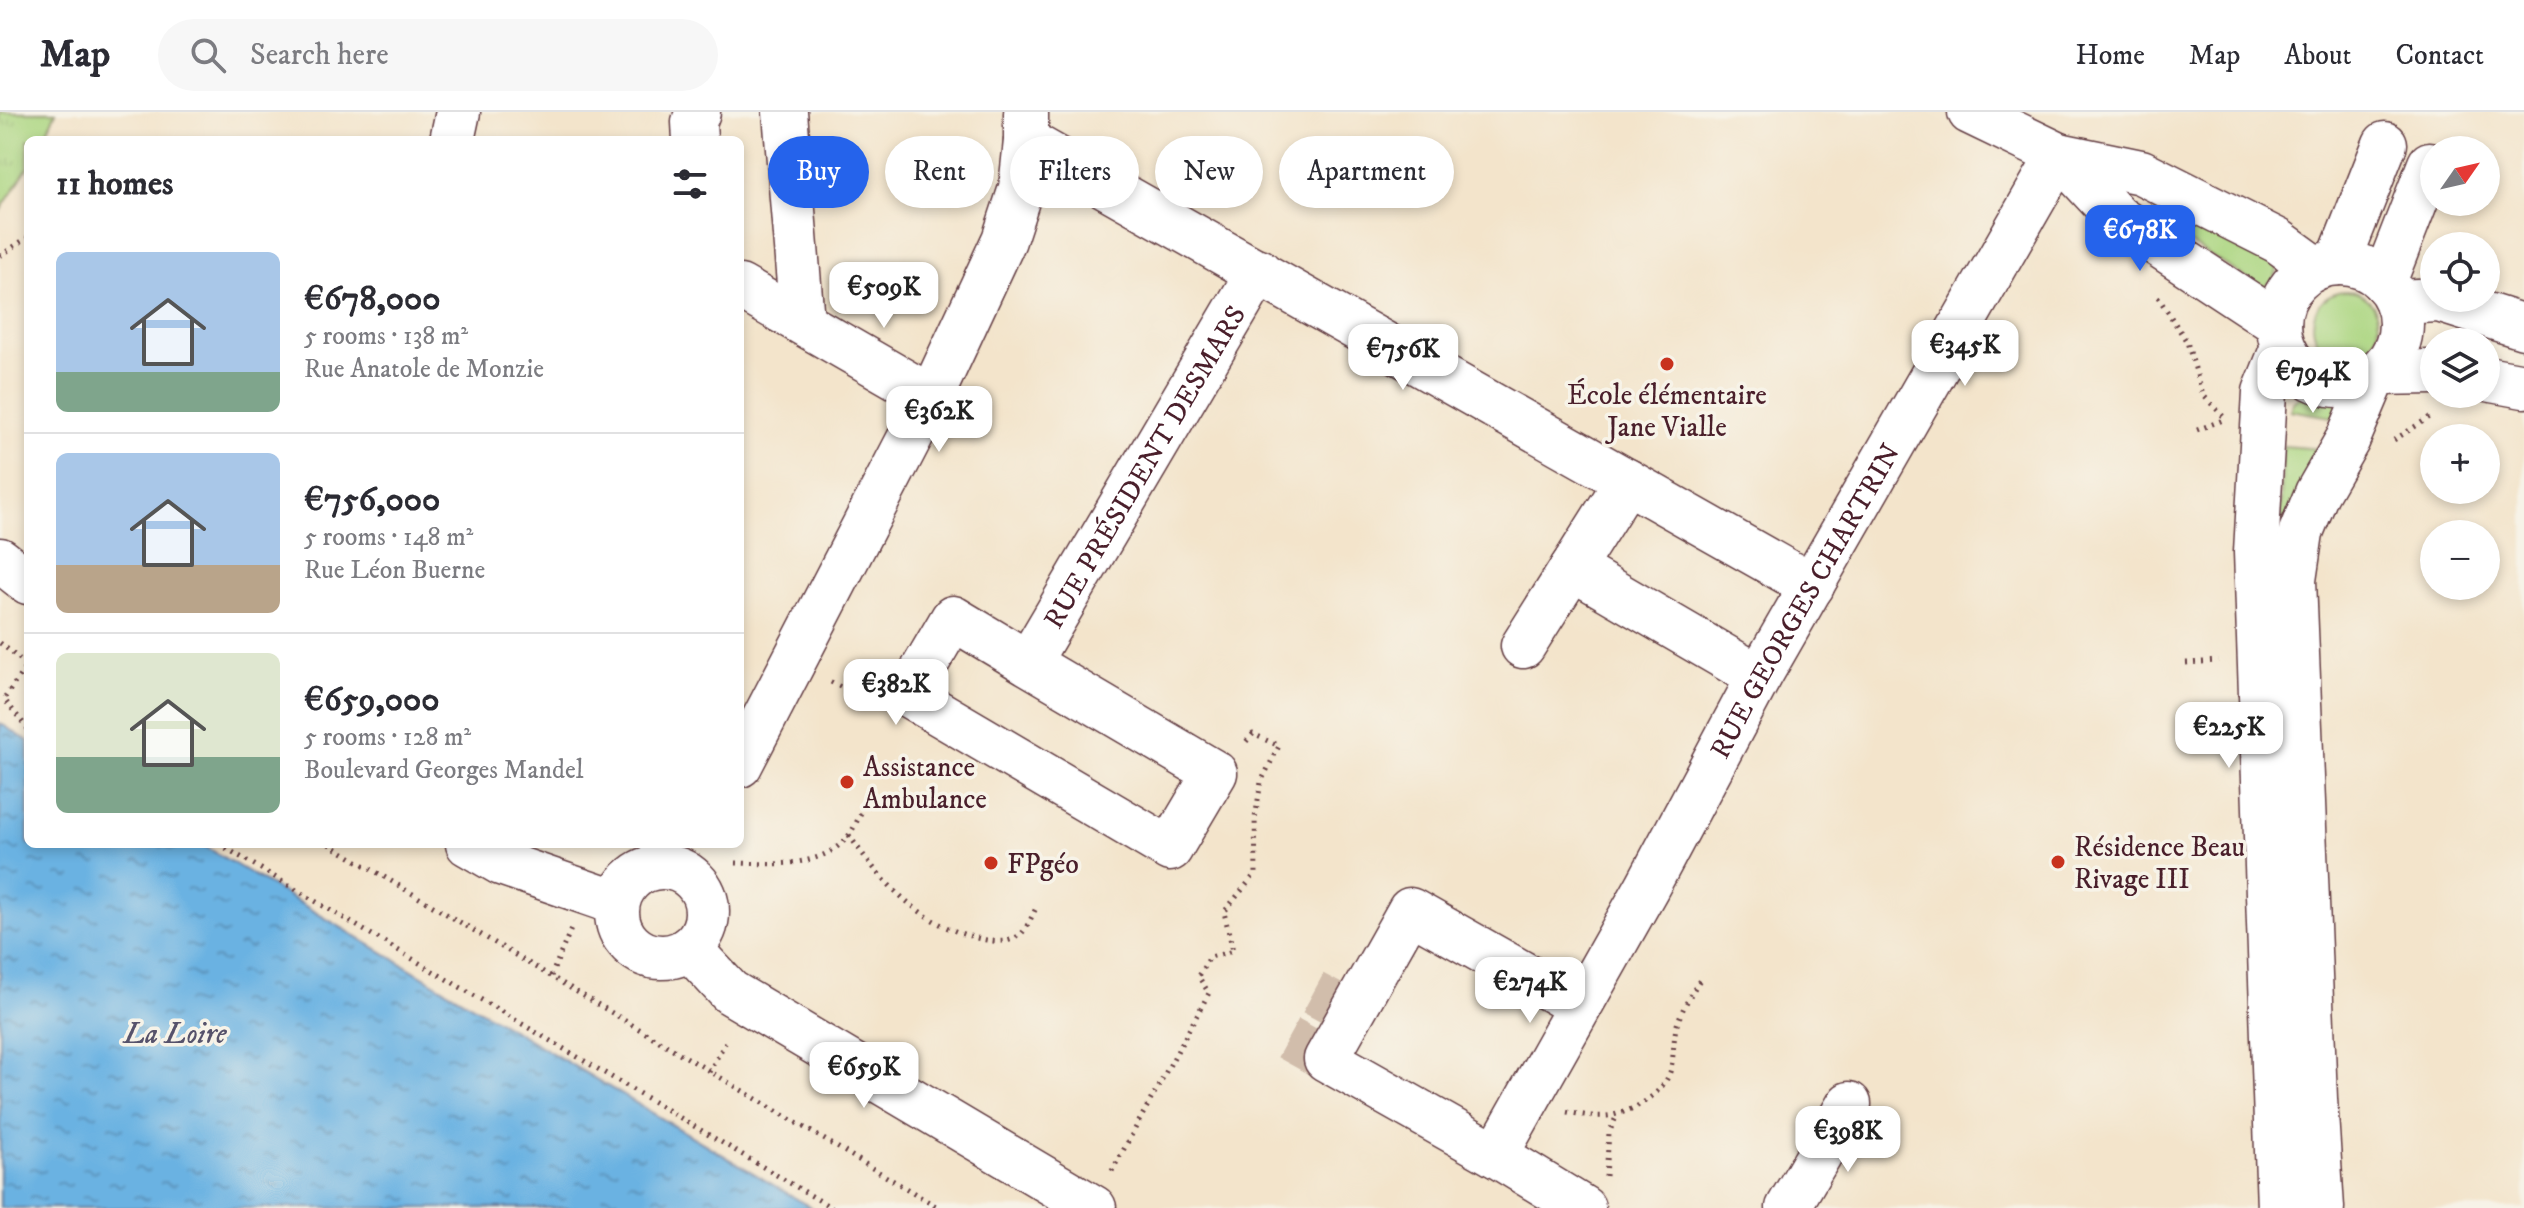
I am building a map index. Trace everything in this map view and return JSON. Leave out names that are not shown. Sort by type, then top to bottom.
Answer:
[{"type":"street","points":[[453,136],[458,112]]},
{"type":"street","points":[[695,136],[694,122],[698,112]]},
{"type":"street","points":[[785,112],[802,321]]},
{"type":"street","points":[[1970,112],[2059,155],[2141,172],[2326,265],[2362,266],[2390,292],[2401,328],[2399,340],[2388,361],[2376,373],[2354,383],[2327,384],[2304,373],[2294,365],[2281,336],[2118,218],[2059,155]]},
{"type":"street","points":[[744,757],[931,397],[1004,240],[1021,188],[1026,126],[1259,271],[1812,586]]},
{"type":"street","points":[[2279,1208],[2256,552],[2265,392],[2281,336],[2281,307],[2288,291],[2299,278],[2326,265],[2385,144]]},
{"type":"street","name":"RUE GEORGES CHARTRIN","points":[[1496,1155],[1759,677],[2059,155]]},
{"type":"street","points":[[2390,292],[2420,196]]},
{"type":"street","name":"RUE PRÉSIDENT DESMARS","points":[[1028,663],[1259,271]]},
{"type":"street","points":[[744,292],[802,321],[931,397]]},
{"type":"street","points":[[2390,292],[2439,300],[2524,327]]},
{"type":"street","points":[[2376,373],[2420,387]]},
{"type":"street","points":[[2322,1208],[2294,580],[2301,532],[2317,493],[2348,439],[2376,373]]},
{"type":"street","points":[[2500,382],[2524,386]]},
{"type":"street","points":[[1523,646],[1627,481]]},
{"type":"street","points":[[0,560],[24,579]]},
{"type":"street","points":[[1572,568],[1759,677]]},
{"type":"street","points":[[953,618],[1028,663],[1215,773],[1170,849],[908,695],[953,618]]},
{"type":"street","points":[[475,848],[501,863],[602,899],[632,945],[644,954],[660,957],[675,955],[689,948],[706,923],[707,908],[703,893],[694,880],[705,859]]},
{"type":"street","points":[[602,899],[642,871],[705,859]]},
{"type":"street","points":[[1580,1006],[1410,910],[1326,1059],[1496,1155],[1593,1197]]},
{"type":"street","points":[[689,948],[730,992],[1093,1208]]},
{"type":"street","points":[[1788,1208],[1849,1104]]},
{"type":"path","points":[[0,256],[24,240]]},
{"type":"path","points":[[2150,287],[2187,342],[2203,395],[2226,419],[2197,430]]},
{"type":"path","points":[[2388,445],[2422,408]]},
{"type":"path","points":[[0,643],[24,662]]},
{"type":"path","points":[[2186,663],[2223,661]]},
{"type":"path","points":[[24,671],[4,699],[24,724]]},
{"type":"path","points":[[831,682],[880,708]]},
{"type":"path","points":[[1093,1208],[1209,993],[1198,976],[1210,957],[1233,951],[1224,912],[1256,873],[1255,818],[1261,782],[1279,746],[1253,734],[1215,773]]},
{"type":"path","points":[[705,859],[802,862],[833,849],[849,835],[864,807]]},
{"type":"path","points":[[849,835],[889,886],[915,910],[944,927],[999,943],[1023,932],[1037,906]]},
{"type":"path","points":[[226,848],[832,1208]]},
{"type":"path","points":[[336,848],[939,1208]]},
{"type":"path","points":[[551,976],[602,899]]},
{"type":"path","points":[[1530,1095],[1567,1112],[1590,1116],[1617,1115],[1645,1101],[1660,1089],[1669,1074],[1676,1029],[1686,1001],[1701,978]]},
{"type":"path","points":[[1593,1197],[1609,1133],[1617,1115]]},
{"type":"green space","points":[[0,112],[56,112],[45,136],[24,136],[24,173],[0,211]]},
{"type":"green space","points":[[2161,199],[2277,259],[2275,276],[2261,287],[2151,219]]},
{"type":"green space","points":[[2346,291],[2359,294],[2369,301],[2376,311],[2379,324],[2376,337],[2369,347],[2359,354],[2346,357],[2333,354],[2323,347],[2316,337],[2313,324],[2316,311],[2323,301],[2333,294]]},
{"type":"green space","points":[[2311,389],[2321,390],[2339,402],[2344,419],[2290,410],[2293,402]]},
{"type":"green space","points":[[2283,446],[2320,449],[2290,523],[2280,523]]},
{"type":"water","name":"La Loire","points":[[0,723],[24,738],[24,848],[208,848],[812,1208],[0,1208]]},
{"type":"tunnel","points":[[1313,993],[1352,1014]]},
{"type":"tunnel","points":[[1288,1038],[1326,1059]]},
{"type":"place","name":"École élémentaire Jane Vialle","points":[[1667,364]]},
{"type":"place","name":"Assistance Ambulance","points":[[847,782]]},
{"type":"place","name":"Résidence Beau Rivage III","points":[[2058,862]]},
{"type":"place","name":"FPgéo","points":[[991,863]]}]
